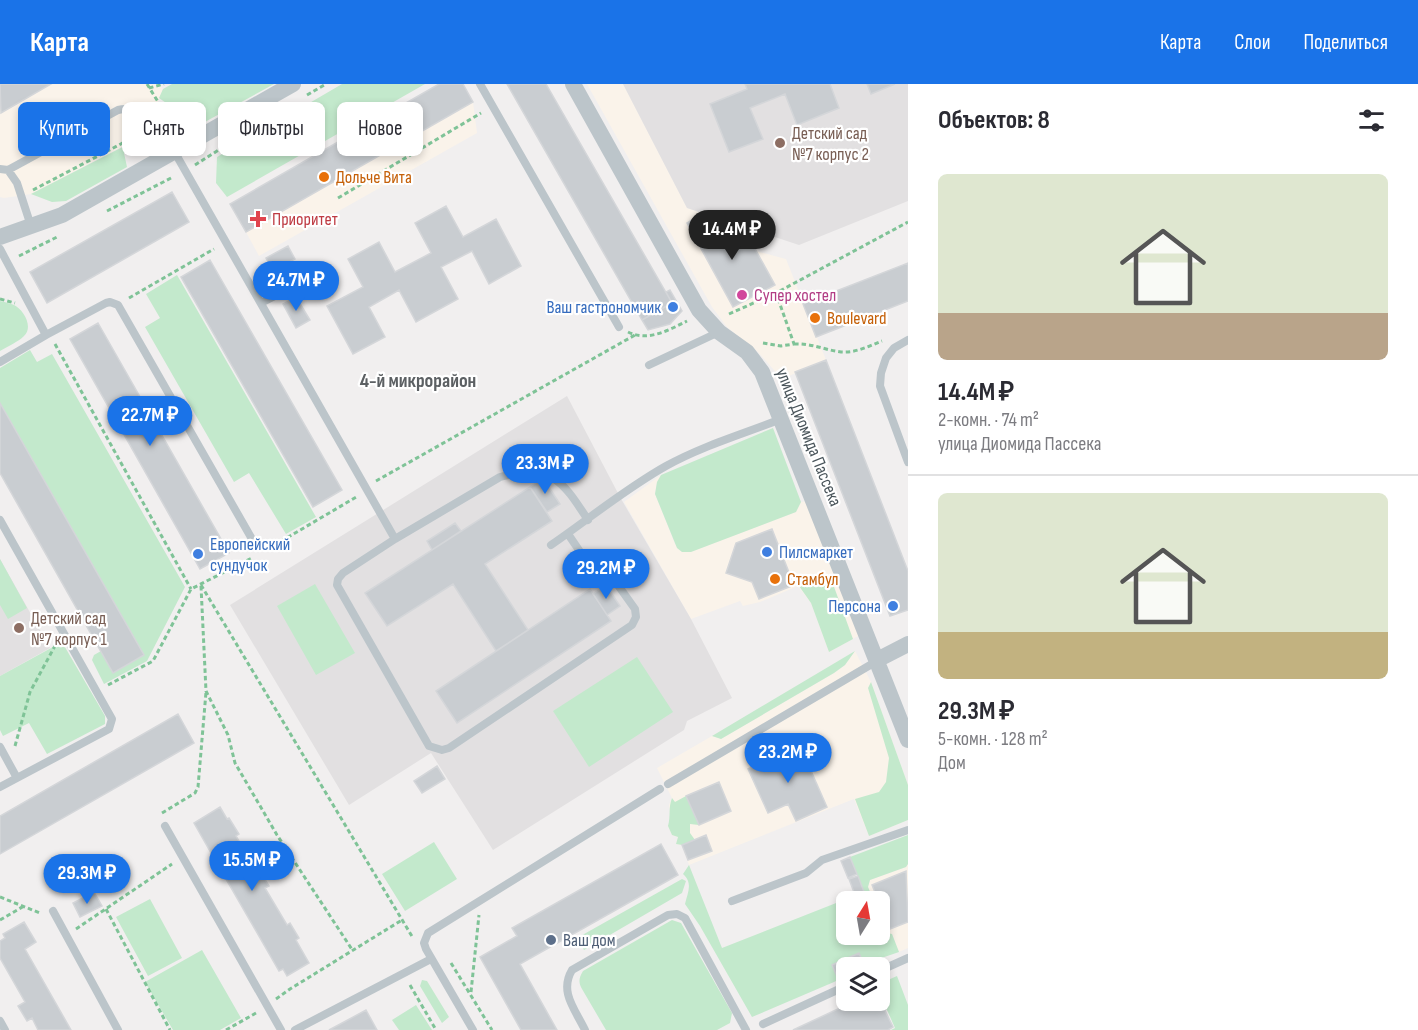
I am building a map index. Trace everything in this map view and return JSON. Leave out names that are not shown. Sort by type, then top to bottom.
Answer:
[{"type":"street","points":[[206,133],[293,84]]},
{"type":"street","name":"улица Диомида Пассека","points":[[573,84],[697,313],[747,352],[756,362],[768,385],[908,740]]},
{"type":"street","points":[[0,237],[62,215],[165,156]]},
{"type":"street","points":[[877,660],[908,644]]},
{"type":"lane","points":[[480,84],[619,327]]},
{"type":"lane","points":[[31,226],[17,183],[4,169],[122,109]]},
{"type":"lane","points":[[177,156],[395,539]]},
{"type":"lane","points":[[0,249],[47,334]]},
{"type":"lane","points":[[261,303],[328,269]]},
{"type":"lane","points":[[0,362],[106,303],[117,305],[256,546]]},
{"type":"lane","points":[[649,365],[719,332]]},
{"type":"lane","points":[[908,340],[894,348],[886,358],[880,386],[908,462]]},
{"type":"lane","points":[[551,545],[635,485],[666,466],[699,450],[781,419]]},
{"type":"lane","points":[[568,534],[585,559],[605,567],[635,609],[636,617],[632,625],[459,742],[442,750],[429,746],[337,585],[338,579],[343,573],[395,539],[500,477],[516,473],[543,473],[560,481],[588,520]]},
{"type":"lane","points":[[0,520],[112,719],[109,729],[0,788]]},
{"type":"lane","points":[[668,784],[877,660]]},
{"type":"lane","points":[[0,747],[17,778]]},
{"type":"lane","points":[[473,1030],[429,960],[424,943],[428,933],[660,789]]},
{"type":"lane","points":[[165,826],[281,1030]]},
{"type":"lane","points":[[732,901],[806,873],[822,860],[908,830]]},
{"type":"lane","points":[[53,911],[118,1030]]},
{"type":"lane","points":[[585,1030],[566,991],[567,980],[573,970],[668,915],[677,914],[685,918],[746,1030]]},
{"type":"lane","points":[[890,966],[908,958]]},
{"type":"lane","points":[[295,1030],[429,960]]},
{"type":"lane","points":[[763,1024],[836,991]]},
{"type":"lane","points":[[0,1021],[5,1030]]},
{"type":"path","points":[[158,102],[148,86],[164,84]]},
{"type":"path","points":[[338,198],[493,106]]},
{"type":"path","points":[[33,190],[122,143]]},
{"type":"path","points":[[729,314],[776,293],[908,222]]},
{"type":"path","points":[[117,305],[226,241]]},
{"type":"path","points":[[776,293],[794,344]]},
{"type":"path","points":[[619,327],[635,335],[660,335],[697,313]]},
{"type":"path","points":[[47,334],[191,589]]},
{"type":"path","points":[[103,688],[153,661],[191,589],[260,554],[358,497],[365,487],[635,335]]},
{"type":"path","points":[[758,341],[766,345],[781,346],[806,343],[839,352],[849,352],[889,338]]},
{"type":"path","points":[[165,826],[161,818],[162,813],[195,793],[198,787],[206,691],[201,585]]},
{"type":"path","points":[[201,585],[402,920],[429,960]]},
{"type":"path","points":[[10,765],[30,692],[55,645],[61,628]]},
{"type":"path","points":[[206,691],[228,735],[239,772],[353,951]]},
{"type":"path","points":[[67,936],[183,857]]},
{"type":"path","points":[[0,897],[41,913],[53,911]]},
{"type":"path","points":[[471,994],[481,901]]},
{"type":"path","points":[[0,920],[24,906]]},
{"type":"path","points":[[106,909],[170,1030]]},
{"type":"path","points":[[226,1030],[402,920]]},
{"type":"path","points":[[448,958],[492,1030]]},
{"type":"path","points":[[403,973],[436,1030]]},
{"type":"shaded area","points":[[0,84],[159,84],[163,89],[158,102],[122,102],[122,147],[110,153],[110,102],[18,102],[18,156],[104,156],[31,194],[0,197]]},
{"type":"shaded area","points":[[587,84],[623,84],[687,208],[741,226],[756,251],[786,259],[826,360],[782,379],[758,352],[727,327],[712,307]]},
{"type":"shaded area","name":"Детский сад №7 корпус 2","points":[[623,84],[908,84],[908,201],[799,245],[687,208]]},
{"type":"shaded area","points":[[473,102],[477,133],[259,256],[246,232],[379,156],[423,156],[423,131]]},
{"type":"shaded area","points":[[567,396],[620,497],[691,619],[732,698],[687,721],[684,730],[493,850],[431,753],[349,805],[230,605]]},
{"type":"shaded area","points":[[661,475],[655,494],[675,544],[682,552],[690,552],[796,512],[801,502],[808,501],[860,635],[829,652],[811,603],[798,586],[760,602],[743,606],[740,601],[691,619],[624,502]]},
{"type":"shaded area","name":"Детский сад №7 корпус 1","points":[[0,559],[50,648],[0,676]]},
{"type":"shaded area","points":[[855,651],[871,682],[908,785],[908,820],[869,836],[854,799],[689,865],[682,845],[676,844],[678,837],[672,835],[668,826],[671,816],[669,805],[672,798],[657,768],[712,736],[721,739],[834,673],[845,665]]},
{"type":"shaded area","points":[[908,864],[908,948],[899,952],[890,934],[890,891],[870,891],[868,887],[870,880],[906,867]]},
{"type":"green space","points":[[172,84],[274,84],[241,102],[218,102],[218,115],[206,121],[206,102],[165,102],[159,98],[163,89]]},
{"type":"green space","points":[[342,84],[425,84],[393,102],[337,102],[337,134],[325,141],[325,102],[311,102]]},
{"type":"green space","points":[[122,147],[122,156],[125,156],[127,167],[66,201],[52,202],[31,194],[105,156],[110,156],[110,153]]},
{"type":"green space","points":[[299,156],[227,197],[216,183],[217,157]]},
{"type":"green space","points":[[177,275],[316,517],[286,534],[249,473],[234,482],[145,327],[160,318],[146,294]]},
{"type":"green space","points":[[0,301],[14,305],[21,310],[28,323],[28,328],[22,338],[0,351]]},
{"type":"green space","points":[[30,350],[37,362],[52,354],[185,587],[147,661],[104,684],[92,660],[94,655],[101,651],[114,672],[144,655],[0,403],[0,368]]},
{"type":"green space","points":[[773,428],[801,502],[796,512],[691,552],[682,552],[677,548],[655,494],[661,475]]},
{"type":"green space","points":[[0,559],[27,608],[8,619],[0,605]]},
{"type":"green space","points":[[814,577],[822,577],[833,584],[853,639],[829,652],[811,603],[799,586]]},
{"type":"green space","points":[[315,584],[355,653],[316,675],[277,606]]},
{"type":"green space","points":[[62,642],[105,716],[105,724],[47,754],[29,723],[3,736],[0,730],[0,676]]},
{"type":"green space","points":[[855,651],[845,665],[834,673],[721,739],[712,736]]},
{"type":"green space","points":[[637,657],[673,712],[589,767],[553,711]]},
{"type":"green space","points":[[871,682],[908,785],[908,820],[869,836],[855,799],[879,792],[886,782],[889,758],[868,688]]},
{"type":"green space","points":[[686,796],[699,825],[690,824],[690,833],[695,840],[682,845],[676,844],[678,837],[672,835],[668,826],[672,798],[675,802]]},
{"type":"green space","points":[[908,835],[908,864],[906,867],[870,880],[868,887],[870,891],[864,891],[850,857]]},
{"type":"green space","points":[[434,842],[457,879],[405,911],[382,874]]},
{"type":"green space","points":[[689,865],[722,948],[836,903],[836,945],[890,945],[890,934],[899,952],[884,957],[836,957],[836,981],[752,1017],[685,904],[689,884],[683,874]]},
{"type":"green space","points":[[682,879],[686,881],[682,893],[584,950],[577,938]]},
{"type":"green space","points":[[150,899],[182,958],[148,976],[116,917]]},
{"type":"green space","points":[[672,920],[681,923],[732,1013],[730,1023],[717,1030],[606,1030],[581,987],[580,980],[583,971]]},
{"type":"green space","points":[[202,950],[241,1018],[220,1030],[173,1030],[145,982]]},
{"type":"green space","points":[[897,976],[908,1005],[908,1030],[891,1030],[895,1028],[887,1011],[890,1011],[890,979]]},
{"type":"green space","points":[[422,980],[427,981],[449,1017],[442,1023],[420,986]]},
{"type":"green space","points":[[416,1005],[432,1030],[399,1030],[392,1020]]},
{"type":"building","points":[[0,84],[51,84],[18,102],[1,113]]},
{"type":"building","points":[[439,84],[463,84],[473,102],[423,131],[423,102],[408,102]]},
{"type":"building","points":[[507,84],[546,84],[672,303],[642,320]]},
{"type":"building","points":[[745,84],[830,84],[839,108],[797,125],[785,94],[750,108],[763,139],[729,152],[710,104],[747,89]]},
{"type":"building","points":[[867,84],[895,84],[871,94]]},
{"type":"building","points":[[337,143],[337,156],[379,156],[246,232],[230,204],[314,156],[325,156],[325,149]]},
{"type":"building","points":[[172,192],[189,222],[47,303],[30,272]]},
{"type":"building","points":[[446,206],[463,237],[496,219],[521,266],[489,284],[472,251],[441,267],[458,299],[416,322],[399,290],[369,307],[385,337],[353,354],[327,306],[363,287],[348,259],[379,242],[395,272],[431,253],[415,223]]},
{"type":"building","points":[[695,218],[748,236],[775,285],[733,307],[687,223]]},
{"type":"building","points":[[288,246],[295,259],[273,271],[266,258]]},
{"type":"building","points":[[210,260],[342,490],[313,507],[181,277]]},
{"type":"building","points":[[908,263],[908,301],[816,337],[803,304]]},
{"type":"building","name":"Ваш гастрономчик","points":[[670,290],[682,311],[670,324],[648,330],[642,320],[672,303],[666,292]]},
{"type":"building","points":[[296,297],[310,320],[296,328],[283,304]]},
{"type":"building","points":[[98,323],[229,553],[200,569],[70,339]]},
{"type":"building","points":[[826,360],[908,571],[908,610],[890,616],[795,372]]},
{"type":"building","points":[[0,403],[144,655],[113,673],[0,473]]},
{"type":"building","points":[[543,478],[560,504],[547,512],[530,487]]},
{"type":"building","points":[[530,487],[552,521],[485,564],[528,630],[496,651],[453,584],[387,626],[365,593]]},
{"type":"building","points":[[455,523],[461,531],[432,550],[427,541]]},
{"type":"building","points":[[772,529],[794,585],[759,599],[752,582],[726,573],[736,543]]},
{"type":"building","points":[[606,585],[620,606],[607,615],[593,594]]},
{"type":"building","points":[[590,589],[611,621],[457,723],[436,691]]},
{"type":"building","points":[[178,714],[194,743],[0,854],[0,816]]},
{"type":"building","points":[[800,746],[827,807],[796,821],[788,804],[768,813],[748,769]]},
{"type":"building","points":[[437,766],[445,779],[422,793],[414,781]]},
{"type":"building","points":[[719,782],[731,811],[699,825],[686,796]]},
{"type":"building","points":[[220,807],[239,834],[236,836],[257,872],[259,870],[269,886],[265,888],[287,925],[290,923],[299,938],[296,940],[309,963],[287,976],[283,969],[279,971],[226,879],[230,877],[223,865],[219,867],[194,823]]},
{"type":"building","points":[[706,835],[712,851],[688,860],[682,845]]},
{"type":"building","points":[[661,844],[678,875],[520,964],[557,1030],[521,1030],[480,957],[517,936],[512,928]]},
{"type":"building","points":[[850,857],[857,874],[848,878],[841,861]]},
{"type":"building","points":[[906,871],[908,922],[890,929],[890,891],[874,891],[872,885]]},
{"type":"building","points":[[858,876],[864,891],[854,891],[849,879]]},
{"type":"building","points":[[94,892],[102,906],[80,917],[73,903]]},
{"type":"building","points":[[24,922],[36,942],[25,949],[71,1030],[38,1030],[32,1018],[27,1021],[18,1006],[25,1002],[0,958],[0,941],[5,938],[3,934]]},
{"type":"building","points":[[366,1010],[377,1030],[329,1030],[344,1022]]},
{"type":"building","points":[[836,1010],[885,1011],[893,1027],[888,1030],[793,1030]]},
{"type":"place","name":"Детский сад №7 корпус 2","points":[[780,143]]},
{"type":"place","name":"Дольче Вита","points":[[324,177]]},
{"type":"place","name":"Приоритет","points":[[258,219]]},
{"type":"place","name":"Супер хостел","points":[[742,295]]},
{"type":"place","name":"Ваш гастрономчик","points":[[673,307]]},
{"type":"place","name":"Boulevard","points":[[815,318]]},
{"type":"place","name":"Пилсмаркет","points":[[767,552]]},
{"type":"place","name":"Европейский сундучок","points":[[198,554]]},
{"type":"place","name":"Стамбул","points":[[775,579]]},
{"type":"place","name":"Персона","points":[[893,606]]},
{"type":"place","name":"Детский сад №7 корпус 1","points":[[19,628]]},
{"type":"place","name":"Ваш дом","points":[[551,940]]},
{"type":"district","name":"4-й микрорайон","points":[[418,380]]}]
